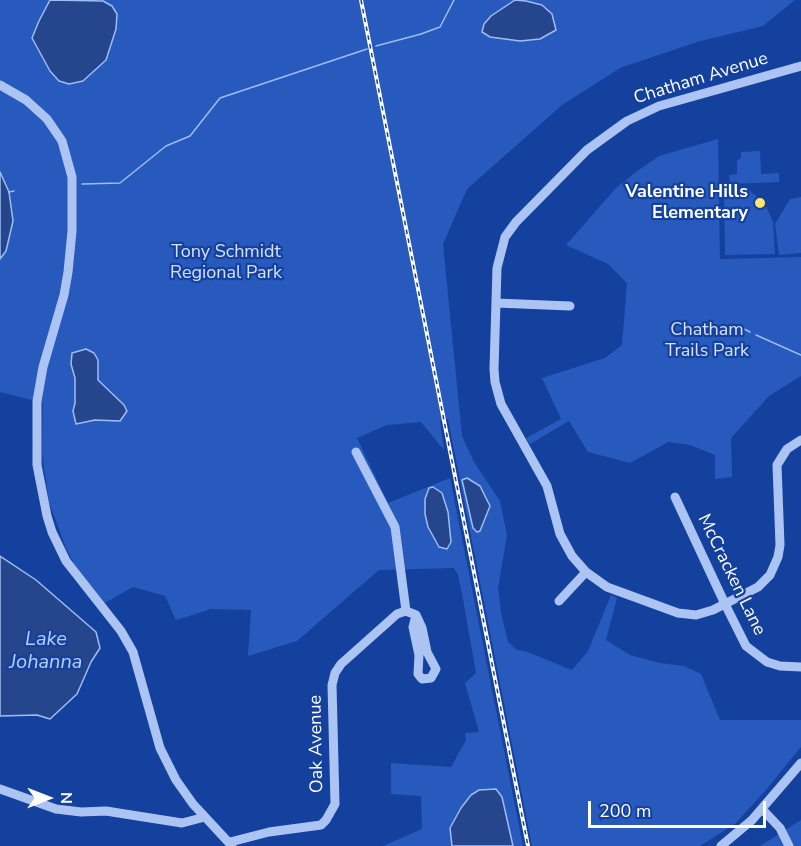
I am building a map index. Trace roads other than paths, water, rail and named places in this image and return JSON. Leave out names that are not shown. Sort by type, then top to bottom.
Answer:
[{"type":"street","name":"Chatham Avenue","points":[[801,66],[659,106],[627,121],[595,142],[516,222],[506,237],[497,268],[494,369],[498,394],[506,415],[547,486],[566,545],[586,572],[616,591],[678,613],[696,615],[725,604],[758,587],[775,566],[780,545],[777,465],[787,448],[801,440]]},
{"type":"street","points":[[0,85],[26,100],[47,119],[62,141],[72,177],[72,231],[68,272],[64,295],[43,367],[37,401],[37,465],[47,516],[66,561],[128,643],[136,662],[160,748],[176,780],[205,817],[231,844]]},
{"type":"street","points":[[496,303],[570,306]]},
{"type":"street","points":[[356,452],[395,527],[411,613],[414,627],[419,655],[418,674],[422,679],[428,680],[434,676],[436,669],[427,652],[422,628],[411,613]]},
{"type":"street","name":"McCracken Lane","points":[[675,496],[742,639],[752,652],[766,662],[801,668]]},
{"type":"street","points":[[559,601],[586,572]]},
{"type":"street","name":"Oak Avenue","points":[[231,844],[269,832],[321,825],[326,820],[334,804],[332,685],[335,673],[341,664],[397,614],[411,613]]},
{"type":"street","points":[[720,846],[752,820],[801,763]]},
{"type":"street","points":[[0,789],[56,809],[81,812],[106,811],[182,823],[205,817]]},
{"type":"street","points":[[762,809],[780,828],[789,846]]},
{"type":"water","points":[[50,0],[103,1],[112,6],[117,14],[116,29],[106,60],[83,81],[69,84],[59,81],[50,71],[32,38]]},
{"type":"water","points":[[515,0],[542,5],[552,14],[556,30],[540,39],[520,41],[490,37],[482,32],[484,24],[491,16]]},
{"type":"water","points":[[0,172],[9,192],[13,221],[6,251],[0,259]]},
{"type":"water","points":[[86,349],[94,353],[98,360],[98,380],[124,405],[127,411],[120,421],[95,420],[76,424],[73,411],[75,378],[71,364],[72,353]]},
{"type":"water","points":[[467,478],[480,486],[490,506],[480,531],[477,532],[473,528],[462,480]]},
{"type":"water","points":[[433,487],[442,493],[448,512],[451,542],[447,549],[439,547],[428,527],[425,514],[425,499],[429,488]]},
{"type":"water","name":"Lake Johanna","points":[[0,556],[36,580],[96,632],[100,648],[77,694],[50,719],[37,715],[0,716]]},
{"type":"water","points":[[496,789],[502,797],[513,846],[452,846],[450,828],[471,795],[479,790]]},
{"type":"waterway","points":[[376,46],[440,27],[454,0]]},
{"type":"waterway","points":[[82,184],[120,183],[166,146],[190,136],[220,98],[367,49]]},
{"type":"waterway","points":[[9,192],[14,191]]},
{"type":"waterway","points":[[742,328],[750,332]]},
{"type":"waterway","points":[[756,335],[801,355]]},
{"type":"railway","points":[[361,0],[528,846]]},
{"type":"place","name":"Valentine Hills Elementary","points":[[760,203]]},
{"type":"park label","name":"Tony Schmidt Regional Park","points":[[226,263]]},
{"type":"park label","name":"Chatham Trails Park","points":[[707,341]]}]
